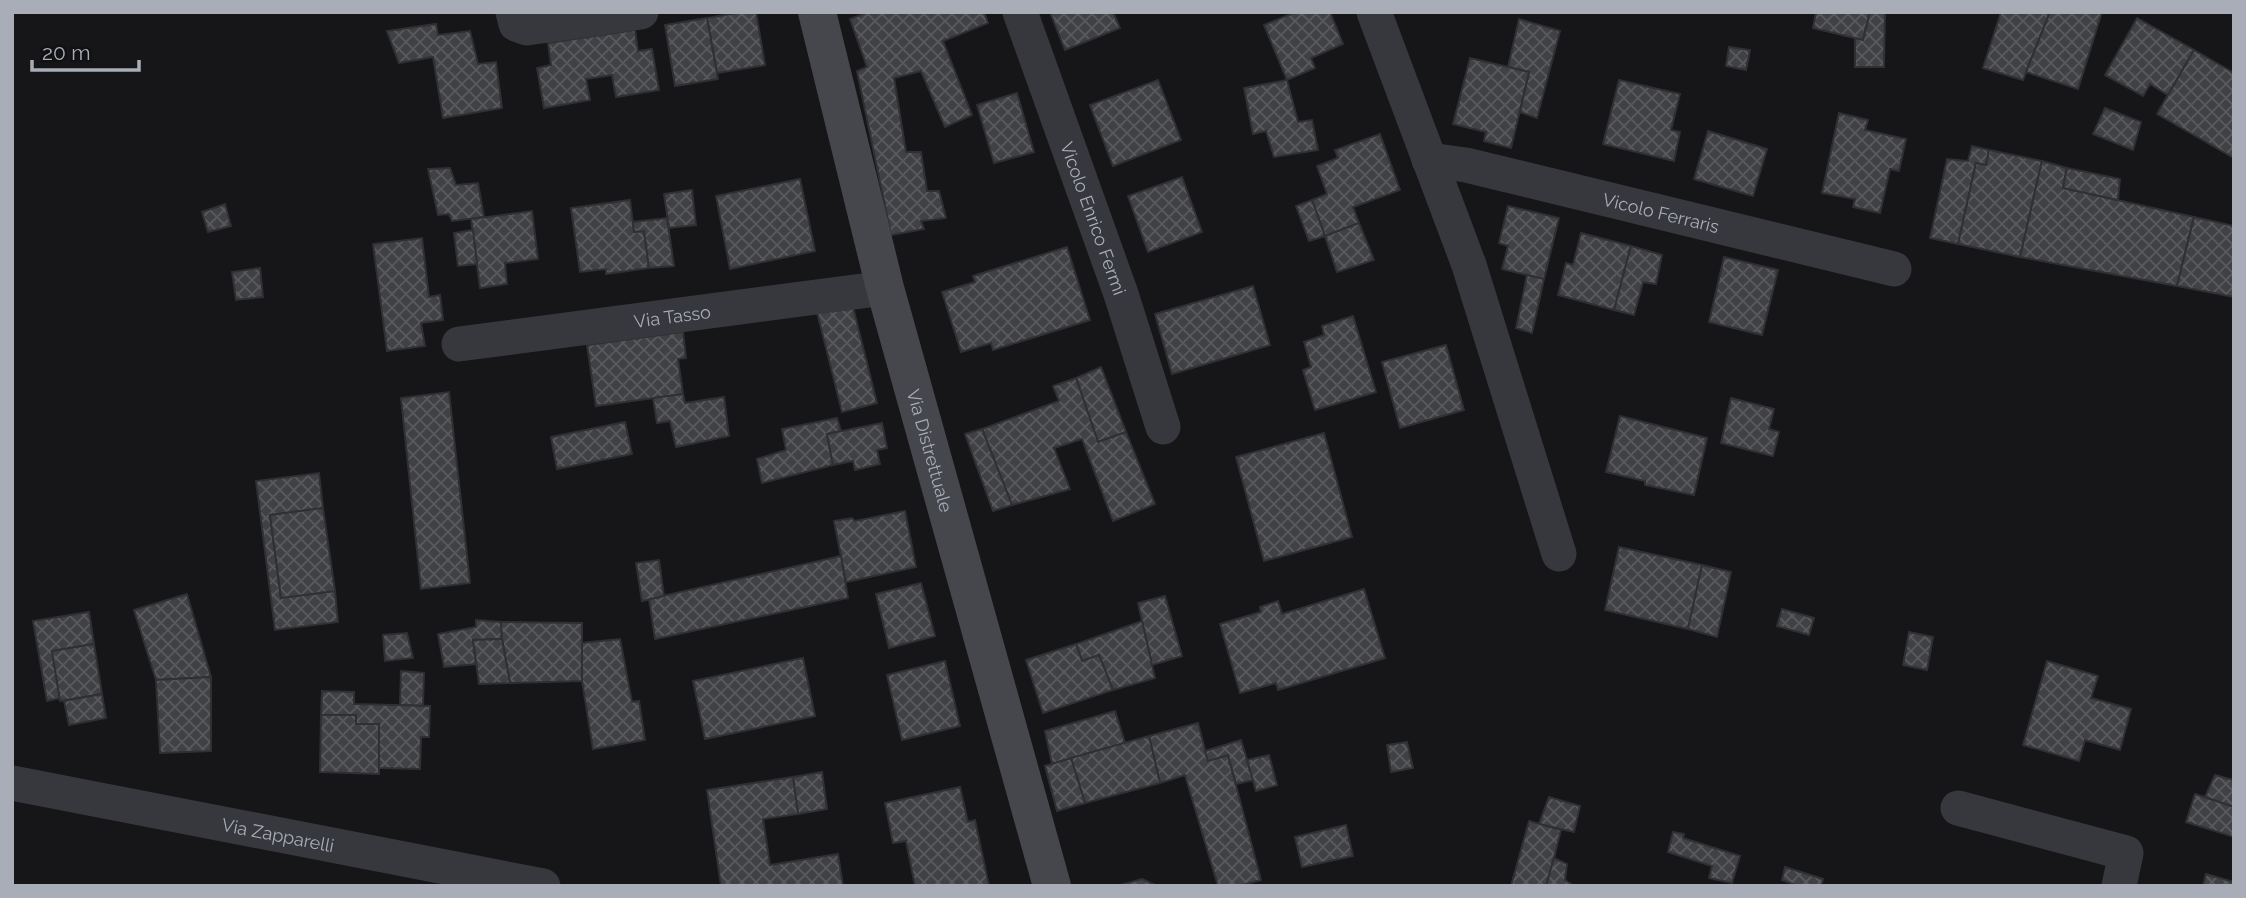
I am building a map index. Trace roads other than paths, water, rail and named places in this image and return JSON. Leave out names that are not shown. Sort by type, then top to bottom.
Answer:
[{"type":"main road","name":"Via Distrettuale","points":[[822,14],[885,288],[1052,886]]},
{"type":"street","points":[[513,12],[516,24],[527,28],[641,12]]},
{"type":"street","name":"Vicolo Enrico Fermi","points":[[1020,12],[1121,294],[1163,427]]},
{"type":"street","points":[[1374,12],[1469,265],[1559,554]]},
{"type":"street","name":"Vicolo Ferraris","points":[[1429,160],[1466,165],[1894,269]]},
{"type":"street","name":"Via Tasso","points":[[459,344],[885,288]]},
{"type":"street","name":"Via Zapparelli","points":[[12,783],[543,886]]},
{"type":"street","points":[[1958,808],[2126,853],[2119,886]]}]
